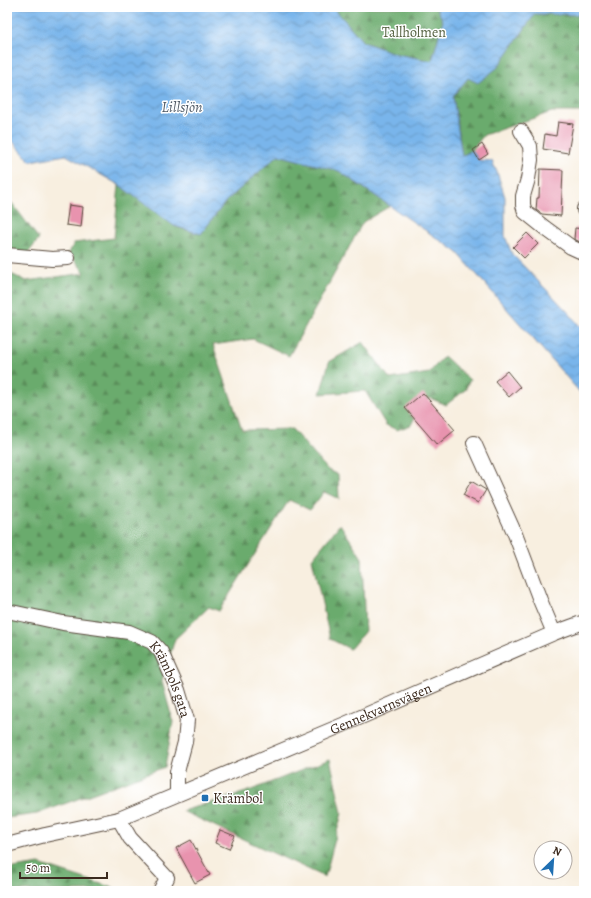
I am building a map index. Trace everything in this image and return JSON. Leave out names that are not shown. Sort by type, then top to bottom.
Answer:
[{"type":"street","points":[[521,131],[530,146],[531,160],[523,196],[525,212],[544,228],[571,247],[584,253]]},
{"type":"street","points":[[7,255],[52,259],[68,258]]},
{"type":"street","points":[[474,443],[515,534],[554,633]]},
{"type":"street","name":"Krämbols gata","points":[[7,611],[63,622],[129,632],[152,642],[162,652],[178,690],[187,720],[185,742],[177,772],[178,794]]},
{"type":"street","name":"Gennekvarnsvägen","points":[[7,844],[119,818],[346,724],[554,633],[584,622]]},
{"type":"street","points":[[119,818],[130,838],[166,878],[160,891]]},
{"type":"green space","name":"Tallholmen","points":[[333,7],[436,7],[443,21],[432,61],[397,54],[363,42]]},
{"type":"green space","points":[[535,14],[584,15],[584,112],[552,112],[484,135],[472,150],[462,156],[453,96],[468,78],[497,68]]},
{"type":"green space","points":[[278,155],[339,171],[390,206],[363,222],[289,356],[253,339],[213,345],[242,430],[292,429],[328,470],[338,475],[339,499],[324,492],[310,510],[289,500],[219,611],[209,607],[175,639],[162,681],[173,722],[165,767],[37,814],[7,818],[7,272],[26,281],[85,273],[69,253],[74,243],[114,238],[119,185],[176,227],[201,234],[226,201]]},
{"type":"green space","points":[[7,203],[12,203],[39,239],[25,257],[7,248]]},
{"type":"green space","points":[[363,342],[390,379],[429,373],[444,356],[470,380],[465,390],[446,405],[430,398],[416,415],[411,425],[397,430],[386,425],[365,391],[320,394],[329,362]]},
{"type":"green space","points":[[340,524],[362,558],[365,631],[350,649],[330,639],[312,559]]},
{"type":"green space","points":[[330,759],[342,813],[325,877],[182,811],[246,792]]},
{"type":"green space","points":[[39,864],[121,891],[7,891],[7,869]]},
{"type":"water","name":"Lillsjön","points":[[7,7],[333,7],[363,42],[397,54],[432,61],[443,21],[436,7],[584,7],[584,15],[535,14],[497,68],[478,83],[468,78],[453,96],[462,156],[472,150],[479,160],[492,161],[497,172],[505,197],[505,236],[512,254],[568,312],[584,331],[584,397],[457,252],[339,171],[278,155],[226,201],[201,234],[174,226],[119,185],[66,155],[30,161],[7,135]]},
{"type":"building","points":[[558,122],[573,124],[568,153],[543,149],[545,134],[556,136]]},
{"type":"building","points":[[482,144],[488,154],[479,160],[473,150]]},
{"type":"building","points":[[540,169],[563,170],[561,216],[542,214],[536,210],[537,198],[539,198]]},
{"type":"building","points":[[69,205],[83,207],[81,227],[66,225]]},
{"type":"building","points":[[575,228],[584,229],[584,244],[574,239]]},
{"type":"building","points":[[527,233],[538,244],[524,258],[513,247]]},
{"type":"building","points":[[507,371],[520,387],[509,397],[495,381]]},
{"type":"building","points":[[423,393],[455,430],[437,445],[405,408]]},
{"type":"building","points":[[471,481],[486,490],[478,503],[463,495]]},
{"type":"building","points":[[220,830],[235,836],[229,849],[215,843]]},
{"type":"building","points":[[191,840],[210,875],[195,883],[176,848]]},
{"type":"place","name":"Krämbol","points":[[205,798]]}]
